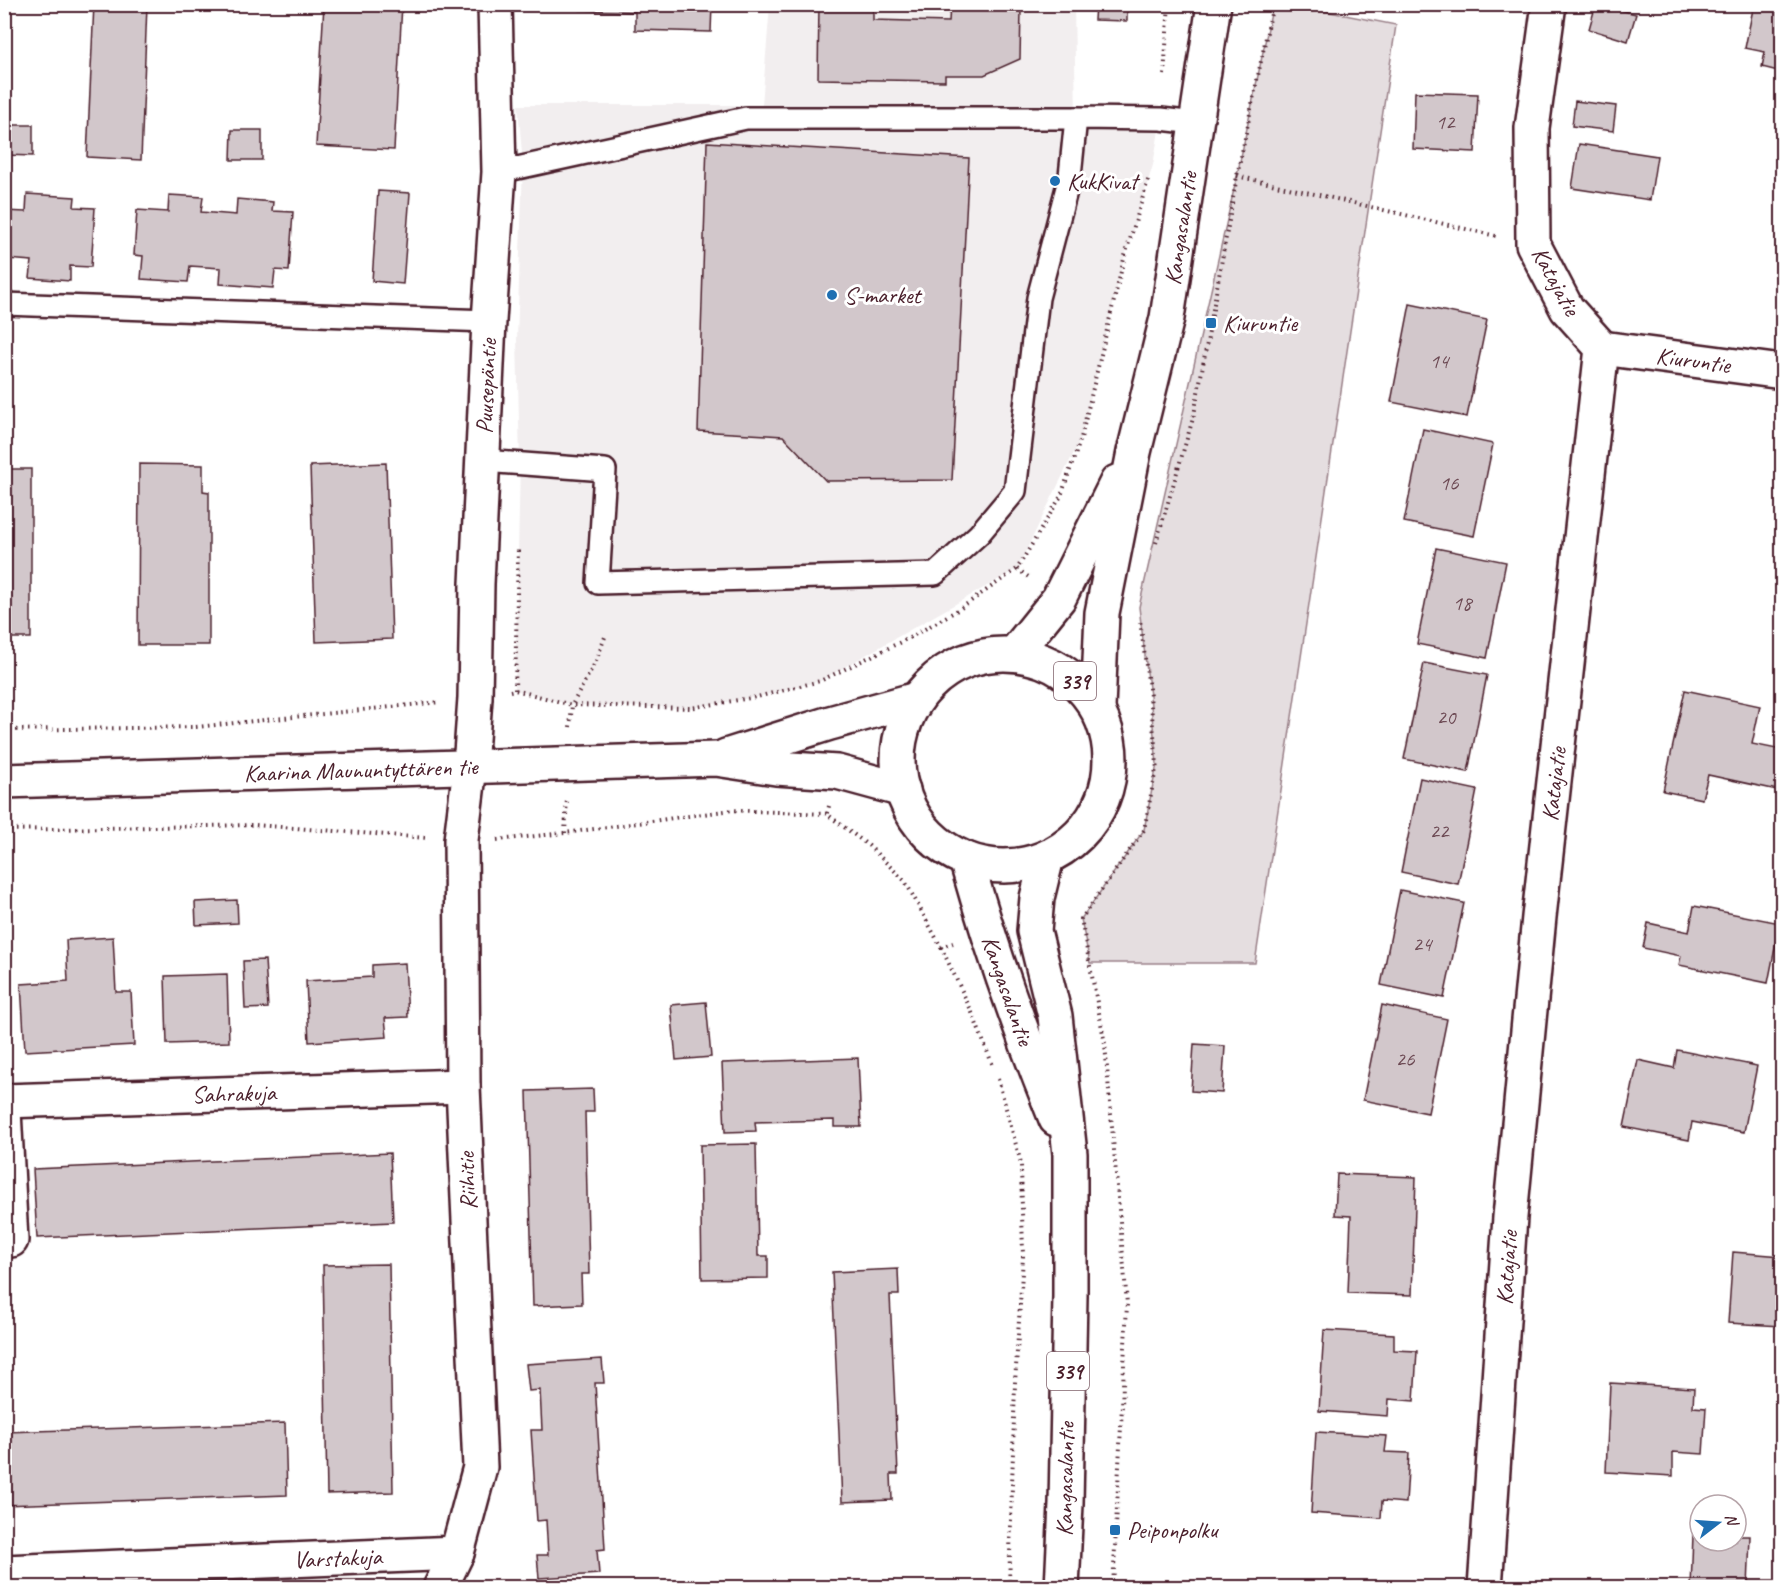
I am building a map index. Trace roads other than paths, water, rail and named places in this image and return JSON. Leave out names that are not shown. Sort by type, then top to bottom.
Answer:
[{"type":"street","name":"Puusepäntie","points":[[470,767],[475,698],[477,584],[489,321],[499,172],[495,4]]},
{"type":"street","name":"Kangasalantie","points":[[1098,708],[1102,613],[1134,452],[1167,318],[1214,4]]},
{"type":"street","name":"Katajatie","points":[[1485,1587],[1510,1217],[1539,917],[1602,348],[1567,309],[1533,244],[1532,128],[1549,4]]},
{"type":"street","name":"Kiuruntie","points":[[1602,348],[1782,372]]},
{"type":"street","name":"Kangasalantie","points":[[1014,654],[1059,598],[1134,452]]},
{"type":"street","name":"339","points":[[995,653],[1014,654],[1033,657],[1050,664],[1069,675],[1085,690],[1098,708],[1106,729],[1110,750],[1110,772],[1105,794],[1096,814],[1083,831],[1066,846],[1047,857],[1026,864],[1004,866],[966,859],[934,839],[910,808],[903,790],[898,752],[907,716],[928,685],[959,663],[995,653]]},
{"type":"street","name":"Kaarina Maununtyttären tie","points":[[716,759],[830,723],[917,699]]},
{"type":"street","name":"Kaarina Maununtyttären tie","points":[[4,781],[716,759],[776,768],[837,772],[903,790]]},
{"type":"street","name":"Riihitie","points":[[440,1587],[457,1553],[480,1467],[463,1086],[462,840],[470,767]]},
{"type":"street","name":"Kangasalantie","points":[[1047,857],[1037,898],[1034,931],[1055,1016],[1070,1154],[1070,1296],[1062,1587]]},
{"type":"street","name":"Kangasalantie","points":[[966,859],[987,932],[1028,1051],[1070,1154]]},
{"type":"street","name":"Sahrakuja","points":[[4,1101],[463,1086]]},
{"type":"street","points":[[4,1111],[11,1240],[4,1240]]},
{"type":"street","name":"Varstakuja","points":[[4,1572],[457,1553]]},
{"type":"lane","points":[[499,172],[746,118],[1076,118],[1161,119],[1195,123]]},
{"type":"lane","points":[[483,461],[605,470],[598,583],[935,574],[979,534],[1015,491],[1038,298],[1070,176],[1076,118]]},
{"type":"lane","points":[[4,304],[489,321]]},
{"type":"place","name":"KukKivat","points":[[1055,181]]},
{"type":"place","name":"S-market","points":[[832,295]]},
{"type":"place","name":"Kiuruntie","points":[[1211,323]]},
{"type":"place","name":"Peiponpolku","points":[[1115,1530]]}]
